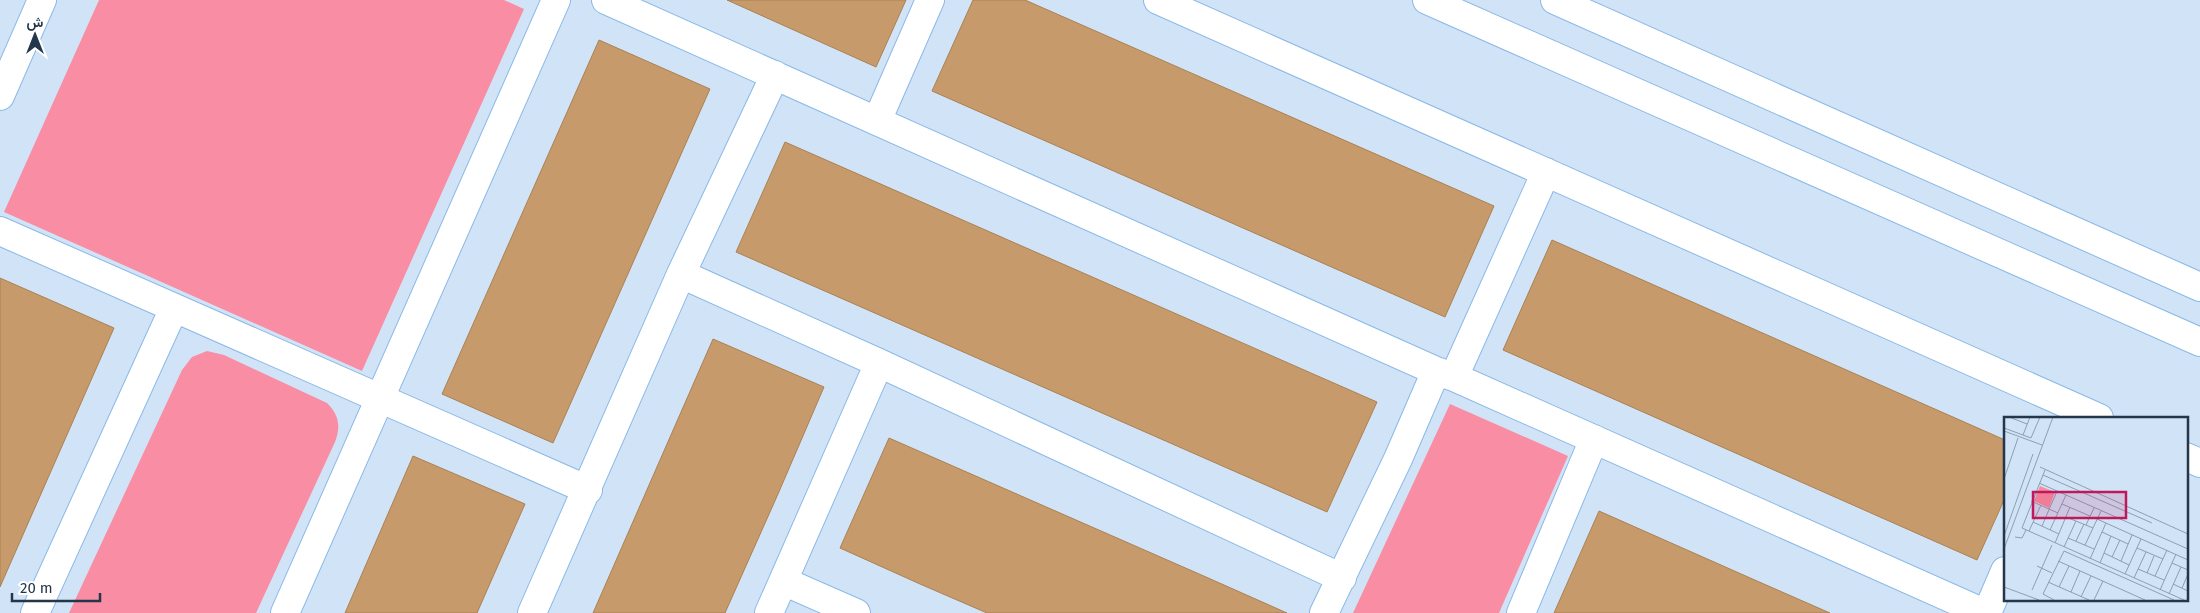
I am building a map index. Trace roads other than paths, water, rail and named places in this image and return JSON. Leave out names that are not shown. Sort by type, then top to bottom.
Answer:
[{"type":"street","points":[[0,96],[42,0]]},
{"type":"street","points":[[285,613],[556,0]]},
{"type":"street","points":[[606,0],[1986,613],[2004,573]]},
{"type":"street","points":[[877,121],[930,0]]},
{"type":"street","points":[[1158,0],[1546,172],[2072,412],[2094,417]]},
{"type":"street","points":[[1427,0],[2200,342]]},
{"type":"street","points":[[1555,0],[2200,287]]},
{"type":"street","points":[[532,613],[588,490],[681,274],[775,75]]},
{"type":"street","points":[[1324,613],[1546,172]]},
{"type":"street","points":[[0,231],[588,490]]},
{"type":"street","points":[[681,274],[879,363],[1342,578]]},
{"type":"street","points":[[35,613],[174,308]]},
{"type":"street","points":[[770,613],[879,363]]},
{"type":"street","points":[[1521,613],[1594,439]]},
{"type":"street","points":[[2188,458],[2200,463]]},
{"type":"street","points":[[783,581],[856,613]]}]
